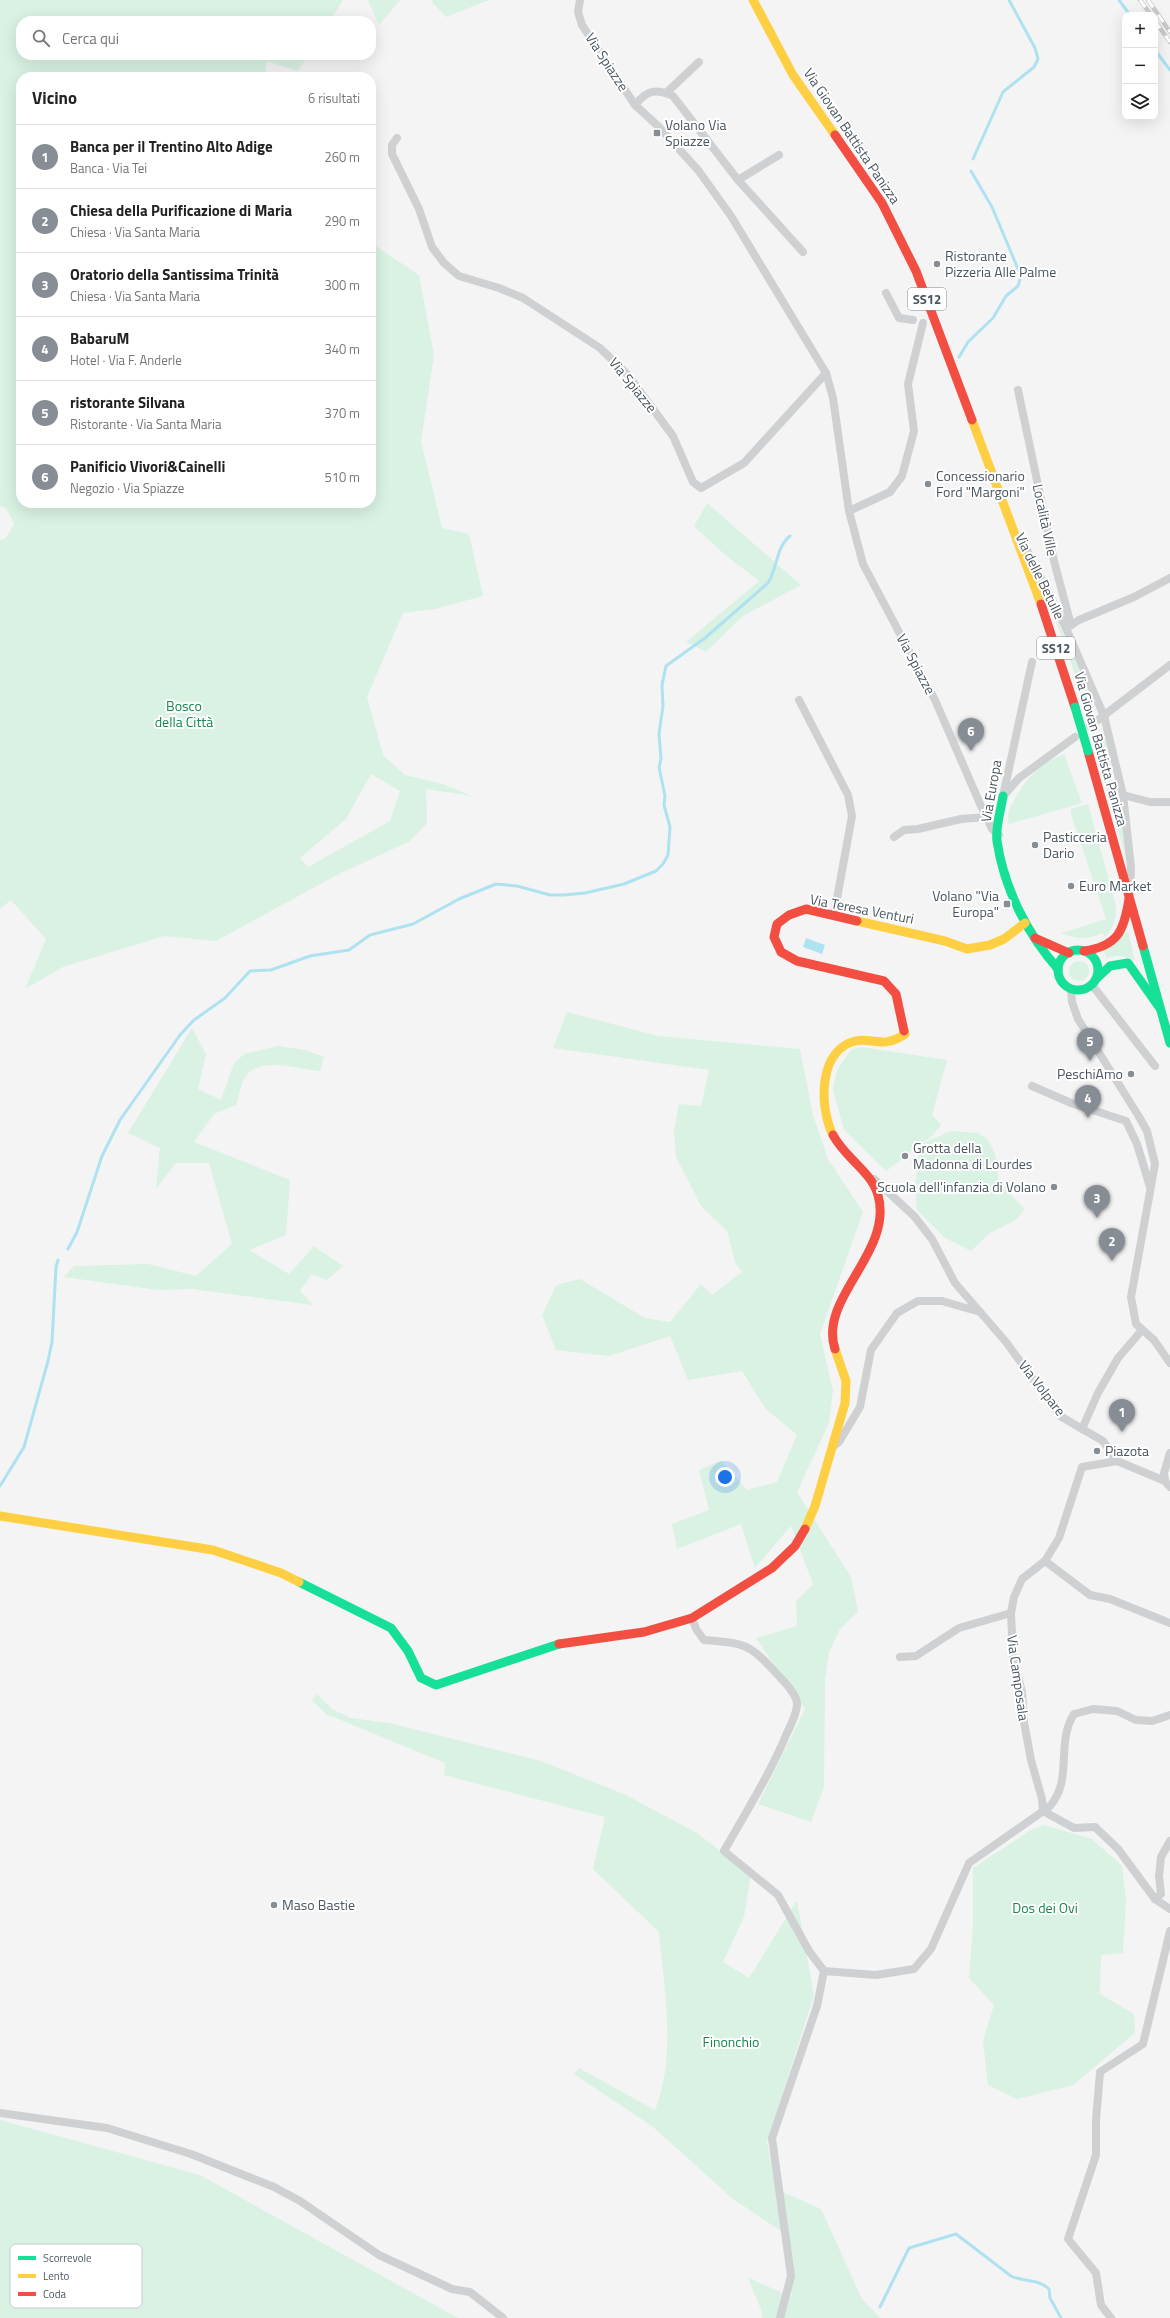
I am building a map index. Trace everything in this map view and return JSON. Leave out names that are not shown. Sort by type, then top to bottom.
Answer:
[{"type":"street","name":"Via Spiazze","points":[[580,0],[578,12],[582,25],[635,105],[658,126],[702,176],[731,216],[826,373],[833,398],[849,511],[863,564],[935,700],[992,829],[998,835]]},
{"type":"street","name":"Via Giovan Battista Panizza","points":[[753,0],[772,39],[793,75],[862,172],[882,203],[900,236],[946,347],[1055,644],[1075,706],[1170,1043]]},
{"type":"street","points":[[666,93],[699,62]]},
{"type":"street","points":[[635,105],[646,94],[661,90],[673,96],[738,180],[803,252]]},
{"type":"street","name":"Via Spiazze","points":[[397,138],[392,145],[392,154],[419,209],[432,247],[444,263],[459,276],[499,288],[523,298],[600,348],[627,374],[673,436],[693,482],[702,488],[744,463],[826,373]]},
{"type":"street","points":[[738,180],[779,155]]},
{"type":"street","points":[[886,294],[899,318],[913,320]]},
{"type":"street","points":[[849,511],[890,492],[902,476],[914,431],[908,384],[923,323]]},
{"type":"street","name":"Località Ville","points":[[1018,390],[1068,627]]},
{"type":"street","name":"Via delle Betulle","points":[[1003,502],[1068,627],[1104,716],[1123,795],[1131,867],[1129,899]]},
{"type":"street","points":[[1068,627],[1079,620],[1134,597],[1170,578]]},
{"type":"street","name":"Via Europa","points":[[1032,662],[1003,796],[997,840],[1007,881],[1024,923],[1058,969]]},
{"type":"street","points":[[1090,726],[1170,665]]},
{"type":"street","points":[[799,700],[848,795],[852,816],[834,915]]},
{"type":"street","points":[[1003,796],[1019,778],[1076,737]]},
{"type":"street","points":[[1123,795],[1150,802],[1170,802]]},
{"type":"street","points":[[894,838],[904,830],[918,829],[961,819],[987,817]]},
{"type":"street","points":[[1035,938],[1056,949],[1069,953],[1101,950],[1112,943],[1121,932],[1127,916],[1129,899]]},
{"type":"street","name":"Via Teresa Venturi","points":[[860,1166],[843,1151],[832,1133],[823,1106],[823,1083],[830,1064],[841,1046],[856,1040],[888,1044],[905,1034],[896,994],[884,981],[797,961],[781,952],[774,937],[777,924],[789,915],[806,909],[945,941],[967,949],[990,945],[1004,939],[1024,923]]},
{"type":"street","points":[[1084,952],[1090,955],[1097,966],[1094,982],[1155,1066]]},
{"type":"street","points":[[1069,953],[1061,960],[1058,969],[1060,978],[1064,985],[1071,989],[1078,990],[1094,982],[1105,968],[1116,963],[1128,963],[1140,974],[1148,992],[1160,1008]]},
{"type":"street","points":[[1071,989],[1072,1002],[1078,1019],[1115,1076],[1147,1131],[1155,1164],[1131,1297],[1136,1324],[1154,1340],[1170,1363]]},
{"type":"street","points":[[1032,1086],[1071,1103],[1126,1121],[1137,1144],[1150,1186]]},
{"type":"street","points":[[0,1516],[213,1550],[281,1573],[391,1628],[408,1651],[421,1678],[436,1685],[562,1643],[644,1632],[692,1618],[704,1612],[784,1557],[802,1535],[810,1520],[831,1449],[845,1411],[846,1380],[834,1344],[832,1330],[840,1308],[855,1282],[879,1226],[880,1202],[870,1178],[860,1166]]},
{"type":"street","name":"Via Volpare","points":[[860,1166],[914,1216],[932,1239],[955,1283],[1006,1342],[1060,1416],[1103,1441],[1117,1461]]},
{"type":"street","points":[[831,1449],[839,1442],[860,1407],[870,1350],[897,1313],[918,1301],[942,1301],[980,1312]]},
{"type":"street","points":[[1082,1429],[1098,1393],[1118,1358],[1142,1330]]},
{"type":"street","points":[[1168,1484],[1164,1473],[1170,1453]]},
{"type":"street","points":[[1117,1461],[1168,1484]]},
{"type":"street","name":"Via Camposala","points":[[1043,1811],[1042,1799],[1024,1722],[1022,1692],[1013,1657],[1011,1613],[1014,1597],[1022,1579],[1045,1561],[1059,1538],[1082,1467],[1117,1461]]},
{"type":"street","points":[[1045,1561],[1090,1595],[1110,1599],[1170,1623]]},
{"type":"street","points":[[900,1657],[916,1656],[959,1628],[1011,1613]]},
{"type":"street","points":[[692,1618],[704,1640],[732,1642],[753,1648],[783,1680],[795,1697],[797,1704],[795,1714],[775,1761],[724,1851],[778,1895],[809,1951],[824,1971],[818,2006],[772,2138],[791,2276],[780,2318]]},
{"type":"street","points":[[824,1971],[876,1975],[914,1969],[931,1949],[969,1863],[1043,1811],[1058,1797],[1064,1778],[1063,1764],[1067,1725],[1074,1714],[1093,1710],[1116,1711],[1136,1720],[1152,1721],[1170,1715]]},
{"type":"street","points":[[1043,1811],[1074,1828],[1095,1827],[1118,1849],[1155,1899],[1170,1910]]},
{"type":"street","points":[[1155,1899],[1161,1894],[1159,1876],[1161,1857],[1170,1841]]},
{"type":"street","points":[[1110,2318],[1101,2305],[1096,2273],[1068,2239],[1096,2155],[1096,2120],[1100,2072],[1143,2044],[1170,1931]]},
{"type":"street","points":[[0,2114],[107,2128],[191,2154],[253,2179],[300,2201],[379,2255],[452,2290],[470,2292],[503,2318]]},
{"type":"green space","name":"Bosco della Città","points":[[0,0],[343,0],[333,16],[16,16],[16,60],[305,60],[298,71],[266,61],[266,72],[16,72],[16,508],[376,508],[376,246],[419,275],[434,355],[421,441],[442,528],[469,534],[483,596],[435,609],[403,613],[367,697],[383,755],[405,775],[443,784],[472,796],[426,789],[427,823],[410,841],[337,875],[216,941],[164,936],[63,967],[25,989],[46,939],[11,900],[0,909],[0,540],[6,538],[14,524],[6,508],[0,506]],"holes":[[[371,774],[400,791],[390,821],[308,867],[300,858],[346,819]]]},
{"type":"green space","points":[[368,0],[400,0],[379,25]]},
{"type":"green space","points":[[433,0],[489,0],[446,17],[432,2]]},
{"type":"green space","points":[[707,503],[801,585],[743,616],[706,652],[686,642],[759,581],[724,554],[694,526]]},
{"type":"green space","points":[[1044,590],[1093,700],[1092,716],[1089,720],[1066,647]]},
{"type":"green space","points":[[1100,732],[1107,742],[1113,785],[1120,799],[1128,867],[1092,734]]},
{"type":"green space","points":[[1064,754],[1082,803],[1009,824],[1008,816],[1010,810],[1025,782],[1042,766]]},
{"type":"green space","points":[[1088,804],[1116,906],[1116,915],[1111,930],[1105,937],[1102,933],[1092,937],[1082,938],[1071,937],[1061,933],[1106,919],[1071,814],[1071,809]]},
{"type":"green space","points":[[1128,931],[1135,961],[1121,956],[1106,958],[1104,950]]},
{"type":"green space","points":[[1079,961],[1086,964],[1089,971],[1086,978],[1079,981],[1072,978],[1069,971],[1072,964]]},
{"type":"green space","points":[[567,1012],[658,1036],[800,1049],[813,1115],[828,1159],[863,1212],[820,1334],[833,1390],[829,1423],[797,1492],[851,1577],[858,1612],[840,1629],[829,1652],[825,1680],[824,1787],[811,1822],[758,1804],[805,1709],[756,1638],[797,1626],[796,1601],[813,1584],[791,1526],[755,1568],[741,1524],[677,1549],[672,1524],[709,1510],[699,1470],[721,1460],[747,1490],[777,1482],[797,1435],[765,1408],[742,1371],[688,1380],[670,1336],[609,1356],[556,1350],[542,1315],[556,1285],[580,1279],[645,1318],[670,1322],[701,1284],[712,1295],[742,1272],[735,1262],[727,1231],[701,1206],[676,1157],[674,1130],[679,1104],[701,1106],[709,1070],[553,1048]]},
{"type":"green space","points":[[192,1028],[206,1054],[198,1089],[221,1100],[234,1063],[244,1054],[278,1046],[305,1050],[324,1057],[320,1071],[289,1066],[267,1065],[257,1067],[249,1072],[243,1081],[236,1105],[214,1114],[194,1142],[290,1180],[286,1235],[249,1250],[289,1274],[314,1246],[343,1266],[327,1280],[312,1274],[300,1291],[313,1305],[193,1289],[158,1290],[64,1277],[74,1266],[148,1264],[196,1276],[232,1244],[209,1163],[176,1163],[156,1189],[160,1148],[128,1133]]},
{"type":"green space","points":[[861,1047],[947,1060],[932,1115],[941,1125],[930,1138],[912,1147],[910,1153],[886,1171],[844,1130],[833,1090],[837,1070],[851,1050]]},
{"type":"green space","points":[[951,1131],[979,1133],[989,1141],[995,1154],[999,1183],[1025,1209],[1016,1220],[990,1233],[971,1251],[945,1238],[917,1210],[915,1186],[920,1144]]},
{"type":"green space","name":"Finonchio","points":[[317,1694],[332,1709],[351,1718],[389,1723],[541,1761],[626,1795],[697,1833],[751,1875],[744,1917],[723,1962],[749,1978],[797,1900],[814,1996],[767,2142],[776,2189],[821,2209],[862,2299],[881,2318],[762,2318],[762,2312],[748,2278],[792,2297],[785,2234],[733,2199],[652,2126],[574,2074],[579,2068],[655,2110],[662,2089],[666,2067],[666,1999],[659,1932],[593,1869],[605,1817],[444,1775],[445,1763],[326,1714],[312,1700]]},
{"type":"green space","name":"Dos dei Ovi","points":[[1044,1825],[1092,1839],[1122,1866],[1126,1900],[1123,1953],[1101,1955],[1100,1994],[1134,2014],[1135,2033],[1073,2085],[1017,2099],[988,2085],[983,2041],[994,2005],[969,1978],[973,1926],[973,1868],[1031,1830]]},
{"type":"green space","points":[[0,2120],[200,2175],[458,2318],[0,2318]]},
{"type":"water","points":[[806,938],[825,945],[822,954],[803,947]]},
{"type":"waterway","points":[[973,159],[1003,92],[1034,67],[1038,59],[1035,48],[1009,0]]},
{"type":"waterway","points":[[1119,0],[1128,12]]},
{"type":"waterway","points":[[1158,54],[1170,70]]},
{"type":"waterway","points":[[959,357],[968,342],[993,318],[1006,296],[1018,286],[1021,276],[992,207],[971,171]]},
{"type":"waterway","points":[[68,1249],[77,1232],[102,1156],[120,1120],[180,1035],[194,1020],[225,998],[250,971],[271,970],[310,956],[349,950],[370,935],[413,924],[459,899],[496,884],[517,886],[550,895],[564,895],[585,893],[624,884],[656,871],[663,864],[668,855],[670,827],[664,805],[665,796],[659,767],[661,759],[659,734],[663,706],[662,685],[666,666],[705,638],[768,583],[779,552],[785,541],[790,536]]},
{"type":"waterway","points":[[0,1486],[24,1447],[48,1361],[52,1342],[56,1267],[58,1260]]},
{"type":"waterway","points":[[880,2307],[909,2248],[956,2234],[1011,2276],[1036,2282],[1049,2289],[1050,2298],[1061,2318]]},
{"type":"railway","points":[[1140,0],[1149,12]]},
{"type":"railway","points":[[1148,0],[1170,32]]},
{"type":"railway","points":[[1158,25],[1170,42]]},
{"type":"traffic: fast","points":[[1075,707],[1088,751]]},
{"type":"traffic: fast","points":[[1003,796],[997,825],[997,841],[1005,876],[1018,910],[1027,926],[1036,941],[1058,969]]},
{"type":"traffic: fast","points":[[1143,946],[1170,1043]]},
{"type":"traffic: fast","points":[[1078,950],[1086,952],[1092,956],[1096,962],[1098,970],[1096,978],[1092,984],[1086,988],[1078,990],[1070,988],[1064,984],[1060,978],[1058,970],[1060,962],[1064,956],[1070,952],[1078,950]]},
{"type":"traffic: fast","points":[[1096,979],[1110,966],[1128,963],[1159,1007]]},
{"type":"traffic: fast","points":[[299,1582],[391,1628],[408,1651],[421,1678],[436,1685],[559,1644]]},
{"type":"traffic: slow","points":[[753,0],[793,75],[835,135]]},
{"type":"traffic: slow","points":[[972,420],[1041,604]]},
{"type":"traffic: slow","points":[[857,921],[945,941],[967,949],[990,945],[1004,939],[1025,923]]},
{"type":"traffic: slow","points":[[833,1135],[829,1124],[824,1099],[824,1085],[832,1060],[839,1050],[849,1043],[863,1040],[882,1042],[889,1041],[897,1039],[905,1034],[904,1031]]},
{"type":"traffic: slow","points":[[805,1529],[815,1506],[845,1403],[846,1381],[835,1349]]},
{"type":"traffic: slow","points":[[0,1516],[213,1550],[281,1573],[299,1582]]},
{"type":"traffic: jam","points":[[835,135],[882,203],[916,271],[972,420]]},
{"type":"traffic: jam","points":[[1041,604],[1075,707]]},
{"type":"traffic: jam","points":[[1088,751],[1143,946]]},
{"type":"traffic: jam","points":[[1084,951],[1095,949],[1112,941],[1122,928],[1129,899]]},
{"type":"traffic: jam","points":[[857,921],[806,909],[789,915],[777,924],[774,937],[781,952],[797,961],[884,981],[896,994],[904,1031]]},
{"type":"traffic: jam","points":[[1035,938],[1069,953]]},
{"type":"traffic: jam","points":[[833,1135],[844,1151],[875,1186],[878,1195],[880,1216],[876,1236],[845,1293],[837,1311],[833,1330],[835,1349]]},
{"type":"traffic: jam","points":[[559,1644],[644,1632],[692,1618],[772,1568],[795,1546],[805,1529]]},
{"type":"place","name":"Volano Via Spiazze","points":[[657,133]]},
{"type":"place","name":"Ristorante Pizzeria Alle Palme","points":[[937,264]]},
{"type":"place","name":"Concessionario Ford \"Margoni\"","points":[[928,484]]},
{"type":"place","name":"Panificio Vivori&Cainelli","points":[[971,751]]},
{"type":"place","name":"Pasticceria Dario","points":[[1035,845]]},
{"type":"place","name":"Euro Market","points":[[1071,886]]},
{"type":"place","name":"Volano \"Via Europa\"","points":[[1007,904]]},
{"type":"place","name":"ristorante Silvana","points":[[1090,1061]]},
{"type":"place","name":"PeschiAmo","points":[[1131,1074]]},
{"type":"place","name":"BabaruM","points":[[1088,1118]]},
{"type":"place","name":"Grotta della Madonna di Lourdes","points":[[905,1156]]},
{"type":"place","name":"Scuola dell'infanzia di Volano","points":[[1054,1187]]},
{"type":"place","name":"Oratorio della Santissima Trinità","points":[[1097,1218]]},
{"type":"place","name":"Chiesa della Purificazione di Maria","points":[[1112,1261]]},
{"type":"place","name":"Banca per il Trentino Alto Adige","points":[[1122,1432]]},
{"type":"place","name":"Piazota","points":[[1097,1451]]},
{"type":"place","name":"Maso Bastie","points":[[274,1905]]}]
